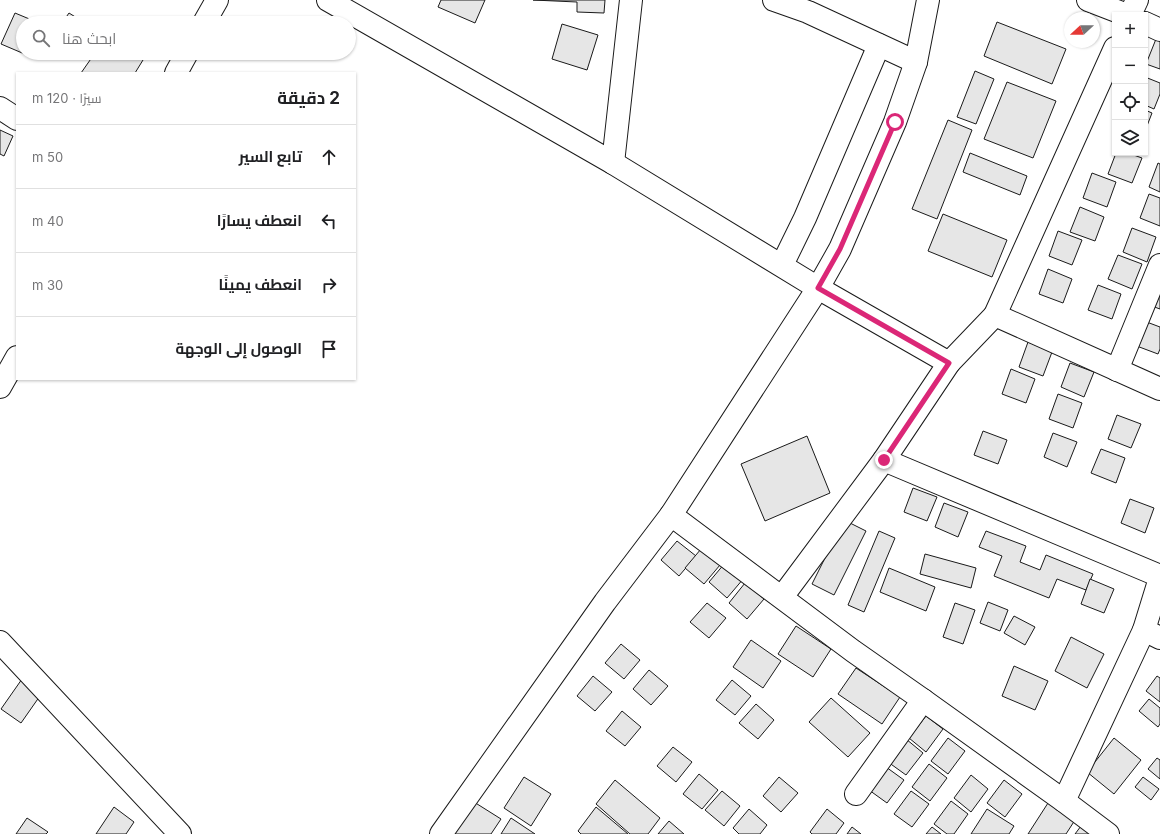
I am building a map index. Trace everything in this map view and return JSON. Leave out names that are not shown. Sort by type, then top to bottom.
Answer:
[{"type":"street","points":[[208,16],[217,0]]},
{"type":"street","points":[[328,0],[614,163],[818,288],[949,363]]},
{"type":"street","points":[[614,163],[631,0]]},
{"type":"street","points":[[774,0],[808,12],[916,62]]},
{"type":"street","points":[[441,834],[605,602],[671,515],[818,288],[840,249],[895,122],[916,62],[928,0]]},
{"type":"street","points":[[1088,0],[1121,12]]},
{"type":"street","points":[[1131,12],[1137,0]]},
{"type":"street","points":[[1148,24],[1160,30]]},
{"type":"street","points":[[782,266],[805,218],[879,44]]},
{"type":"street","points":[[782,597],[884,460],[949,363],[995,315],[1112,55]]},
{"type":"street","points":[[177,72],[183,60]]},
{"type":"street","points":[[0,108],[16,118]]},
{"type":"street","points":[[1117,370],[1160,265]]},
{"type":"street","points":[[995,315],[1160,389]]},
{"type":"street","points":[[0,387],[16,359]]},
{"type":"street","points":[[884,460],[1160,577],[1152,634],[1064,801]]},
{"type":"street","points":[[671,515],[853,651],[1108,834]]},
{"type":"street","points":[[0,642],[176,832]]},
{"type":"street","points":[[856,794],[923,700]]},
{"type":"building","points":[[441,0],[485,0],[475,23],[438,7]]},
{"type":"building","points":[[533,0],[605,0],[604,13],[577,12],[577,2]]},
{"type":"building","points":[[15,13],[22,16],[16,16],[16,50],[1,44]]},
{"type":"building","points":[[69,13],[74,16],[67,16]]},
{"type":"building","points":[[997,22],[1066,49],[1052,84],[984,56]]},
{"type":"building","points":[[562,24],[598,35],[587,70],[552,59]]},
{"type":"building","points":[[1156,39],[1160,41],[1160,69],[1148,65],[1148,59]]},
{"type":"building","points":[[90,60],[143,60],[136,72],[82,72]]},
{"type":"building","points":[[975,71],[994,79],[976,124],[957,117]]},
{"type":"building","points":[[1148,78],[1160,83],[1160,94],[1154,109],[1148,106]]},
{"type":"building","points":[[1007,82],[1056,101],[1033,158],[984,139]]},
{"type":"building","points":[[1148,111],[1152,113],[1148,123]]},
{"type":"building","points":[[948,120],[972,130],[937,219],[912,209]]},
{"type":"building","points":[[0,130],[13,136],[4,156],[0,154]]},
{"type":"building","points":[[970,153],[1027,176],[1020,195],[963,172]]},
{"type":"building","points":[[1115,156],[1136,156],[1142,158],[1132,183],[1108,174]]},
{"type":"building","points":[[1158,163],[1160,164],[1160,192],[1149,187]]},
{"type":"building","points":[[1092,173],[1116,182],[1107,207],[1083,198]]},
{"type":"building","points":[[1149,194],[1160,198],[1160,226],[1140,218]]},
{"type":"building","points":[[1080,207],[1104,217],[1095,241],[1070,232]]},
{"type":"building","points":[[943,214],[1007,240],[992,277],[928,251]]},
{"type":"building","points":[[1132,228],[1156,237],[1147,262],[1123,252]]},
{"type":"building","points":[[1058,231],[1082,240],[1072,265],[1049,256]]},
{"type":"building","points":[[1118,255],[1142,264],[1132,289],[1108,279]]},
{"type":"building","points":[[1048,269],[1072,279],[1063,303],[1039,294]]},
{"type":"building","points":[[1160,281],[1160,309],[1149,305]]},
{"type":"building","points":[[1098,285],[1121,294],[1112,319],[1088,310]]},
{"type":"building","points":[[1144,321],[1160,327],[1160,349],[1158,354],[1134,345]]},
{"type":"building","points":[[1028,342],[1052,352],[1043,376],[1019,367]]},
{"type":"building","points":[[1070,363],[1094,372],[1084,397],[1061,387]]},
{"type":"building","points":[[1011,369],[1035,379],[1026,403],[1002,394]]},
{"type":"building","points":[[1058,394],[1082,403],[1073,428],[1049,419]]},
{"type":"building","points":[[1117,415],[1141,424],[1131,448],[1108,439]]},
{"type":"building","points":[[983,431],[1007,440],[998,464],[974,455]]},
{"type":"building","points":[[1053,433],[1077,442],[1067,467],[1044,457]]},
{"type":"building","points":[[807,436],[830,493],[765,521],[741,464]]},
{"type":"building","points":[[1101,449],[1125,458],[1116,483],[1091,473]]},
{"type":"building","points":[[913,488],[937,497],[927,521],[904,512]]},
{"type":"building","points":[[1130,499],[1154,508],[1145,533],[1121,523]]},
{"type":"building","points":[[944,503],[968,512],[958,537],[935,527]]},
{"type":"building","points":[[844,520],[866,531],[834,595],[812,584]]},
{"type":"building","points":[[879,531],[895,538],[864,612],[848,605]]},
{"type":"building","points":[[986,531],[1026,546],[1020,562],[1040,570],[1046,555],[1093,574],[1086,590],[1057,579],[1049,598],[994,576],[1002,556],[979,547]]},
{"type":"building","points":[[677,541],[696,556],[679,576],[661,560]]},
{"type":"building","points":[[701,549],[720,565],[704,584],[685,568]]},
{"type":"building","points":[[925,554],[976,568],[971,588],[920,574]]},
{"type":"building","points":[[725,563],[744,578],[727,598],[709,582]]},
{"type":"building","points":[[889,568],[935,587],[926,611],[880,592]]},
{"type":"building","points":[[1090,579],[1114,589],[1104,613],[1081,604]]},
{"type":"building","points":[[745,583],[764,599],[747,619],[729,603]]},
{"type":"building","points":[[988,602],[1008,610],[1000,631],[980,623]]},
{"type":"building","points":[[707,603],[726,618],[709,638],[690,622]]},
{"type":"building","points":[[955,603],[975,610],[963,644],[943,637]]},
{"type":"building","points":[[1014,616],[1035,627],[1025,645],[1004,633]]},
{"type":"building","points":[[796,626],[831,649],[813,677],[778,654]]},
{"type":"building","points":[[1071,637],[1104,654],[1087,688],[1055,671]]},
{"type":"building","points":[[751,640],[781,661],[763,688],[733,667]]},
{"type":"building","points":[[621,644],[640,660],[624,679],[605,663]]},
{"type":"building","points":[[1014,666],[1048,681],[1035,710],[1002,696]]},
{"type":"building","points":[[856,668],[900,697],[882,724],[838,694]]},
{"type":"building","points":[[649,670],[668,686],[651,705],[633,689]]},
{"type":"building","points":[[593,676],[612,692],[595,711],[577,696]]},
{"type":"building","points":[[1157,676],[1160,678],[1160,702],[1146,691]]},
{"type":"building","points":[[22,679],[42,693],[21,723],[1,709]]},
{"type":"building","points":[[732,680],[751,696],[735,715],[716,700]]},
{"type":"building","points":[[831,698],[870,733],[848,757],[809,722]]},
{"type":"building","points":[[1149,699],[1160,708],[1160,724],[1158,727],[1139,711]]},
{"type":"building","points":[[756,704],[774,720],[758,739],[739,723]]},
{"type":"building","points":[[622,711],[641,727],[625,746],[606,731]]},
{"type":"building","points":[[926,716],[943,729],[926,752],[909,738]]},
{"type":"building","points":[[948,738],[965,751],[948,774],[931,761]]},
{"type":"building","points":[[1114,738],[1141,760],[1114,794],[1087,772]]},
{"type":"building","points":[[906,739],[923,753],[906,775],[888,762]]},
{"type":"building","points":[[673,747],[692,762],[676,782],[657,766]]},
{"type":"building","points":[[1157,758],[1160,760],[1160,779],[1148,769]]},
{"type":"building","points":[[929,764],[947,778],[930,801],[912,787]]},
{"type":"building","points":[[886,767],[904,780],[887,803],[869,790]]},
{"type":"building","points":[[699,774],[718,790],[702,809],[683,794]]},
{"type":"building","points":[[971,775],[988,789],[971,812],[954,798]]},
{"type":"building","points":[[524,777],[551,794],[531,826],[504,808]]},
{"type":"building","points":[[779,777],[798,793],[781,812],[763,796]]},
{"type":"building","points":[[1143,777],[1159,789],[1151,800],[1135,787]]},
{"type":"building","points":[[615,780],[660,818],[648,834],[630,834],[596,804]]},
{"type":"building","points":[[1004,780],[1022,794],[1005,817],[987,803]]},
{"type":"building","points":[[722,791],[740,806],[724,826],[705,810]]},
{"type":"building","points":[[911,791],[929,804],[912,827],[894,814]]},
{"type":"building","points":[[951,801],[968,814],[954,834],[947,834],[934,824]]},
{"type":"building","points":[[474,802],[501,819],[491,834],[454,834]]},
{"type":"building","points":[[1048,803],[1075,820],[1066,834],[1028,834]]},
{"type":"building","points":[[114,807],[134,822],[126,834],[96,834]]},
{"type":"building","points":[[596,807],[628,834],[581,834],[578,831]]},
{"type":"building","points":[[749,809],[767,825],[760,834],[739,834],[733,828]]},
{"type":"building","points":[[827,809],[844,823],[836,834],[812,834],[810,832]]},
{"type":"building","points":[[987,809],[1014,826],[1009,834],[971,834]]},
{"type":"building","points":[[27,818],[48,832],[46,834],[16,834]]},
{"type":"building","points":[[511,818],[535,834],[501,834]]},
{"type":"building","points":[[669,821],[684,834],[658,834]]},
{"type":"building","points":[[1081,826],[1094,834],[1075,834]]},
{"type":"building","points":[[852,827],[861,834],[847,834]]},
{"type":"building","points":[[932,827],[941,834],[926,834]]},
{"type":"route","points":[[884,460],[949,363],[818,288],[840,249],[895,122]]}]
